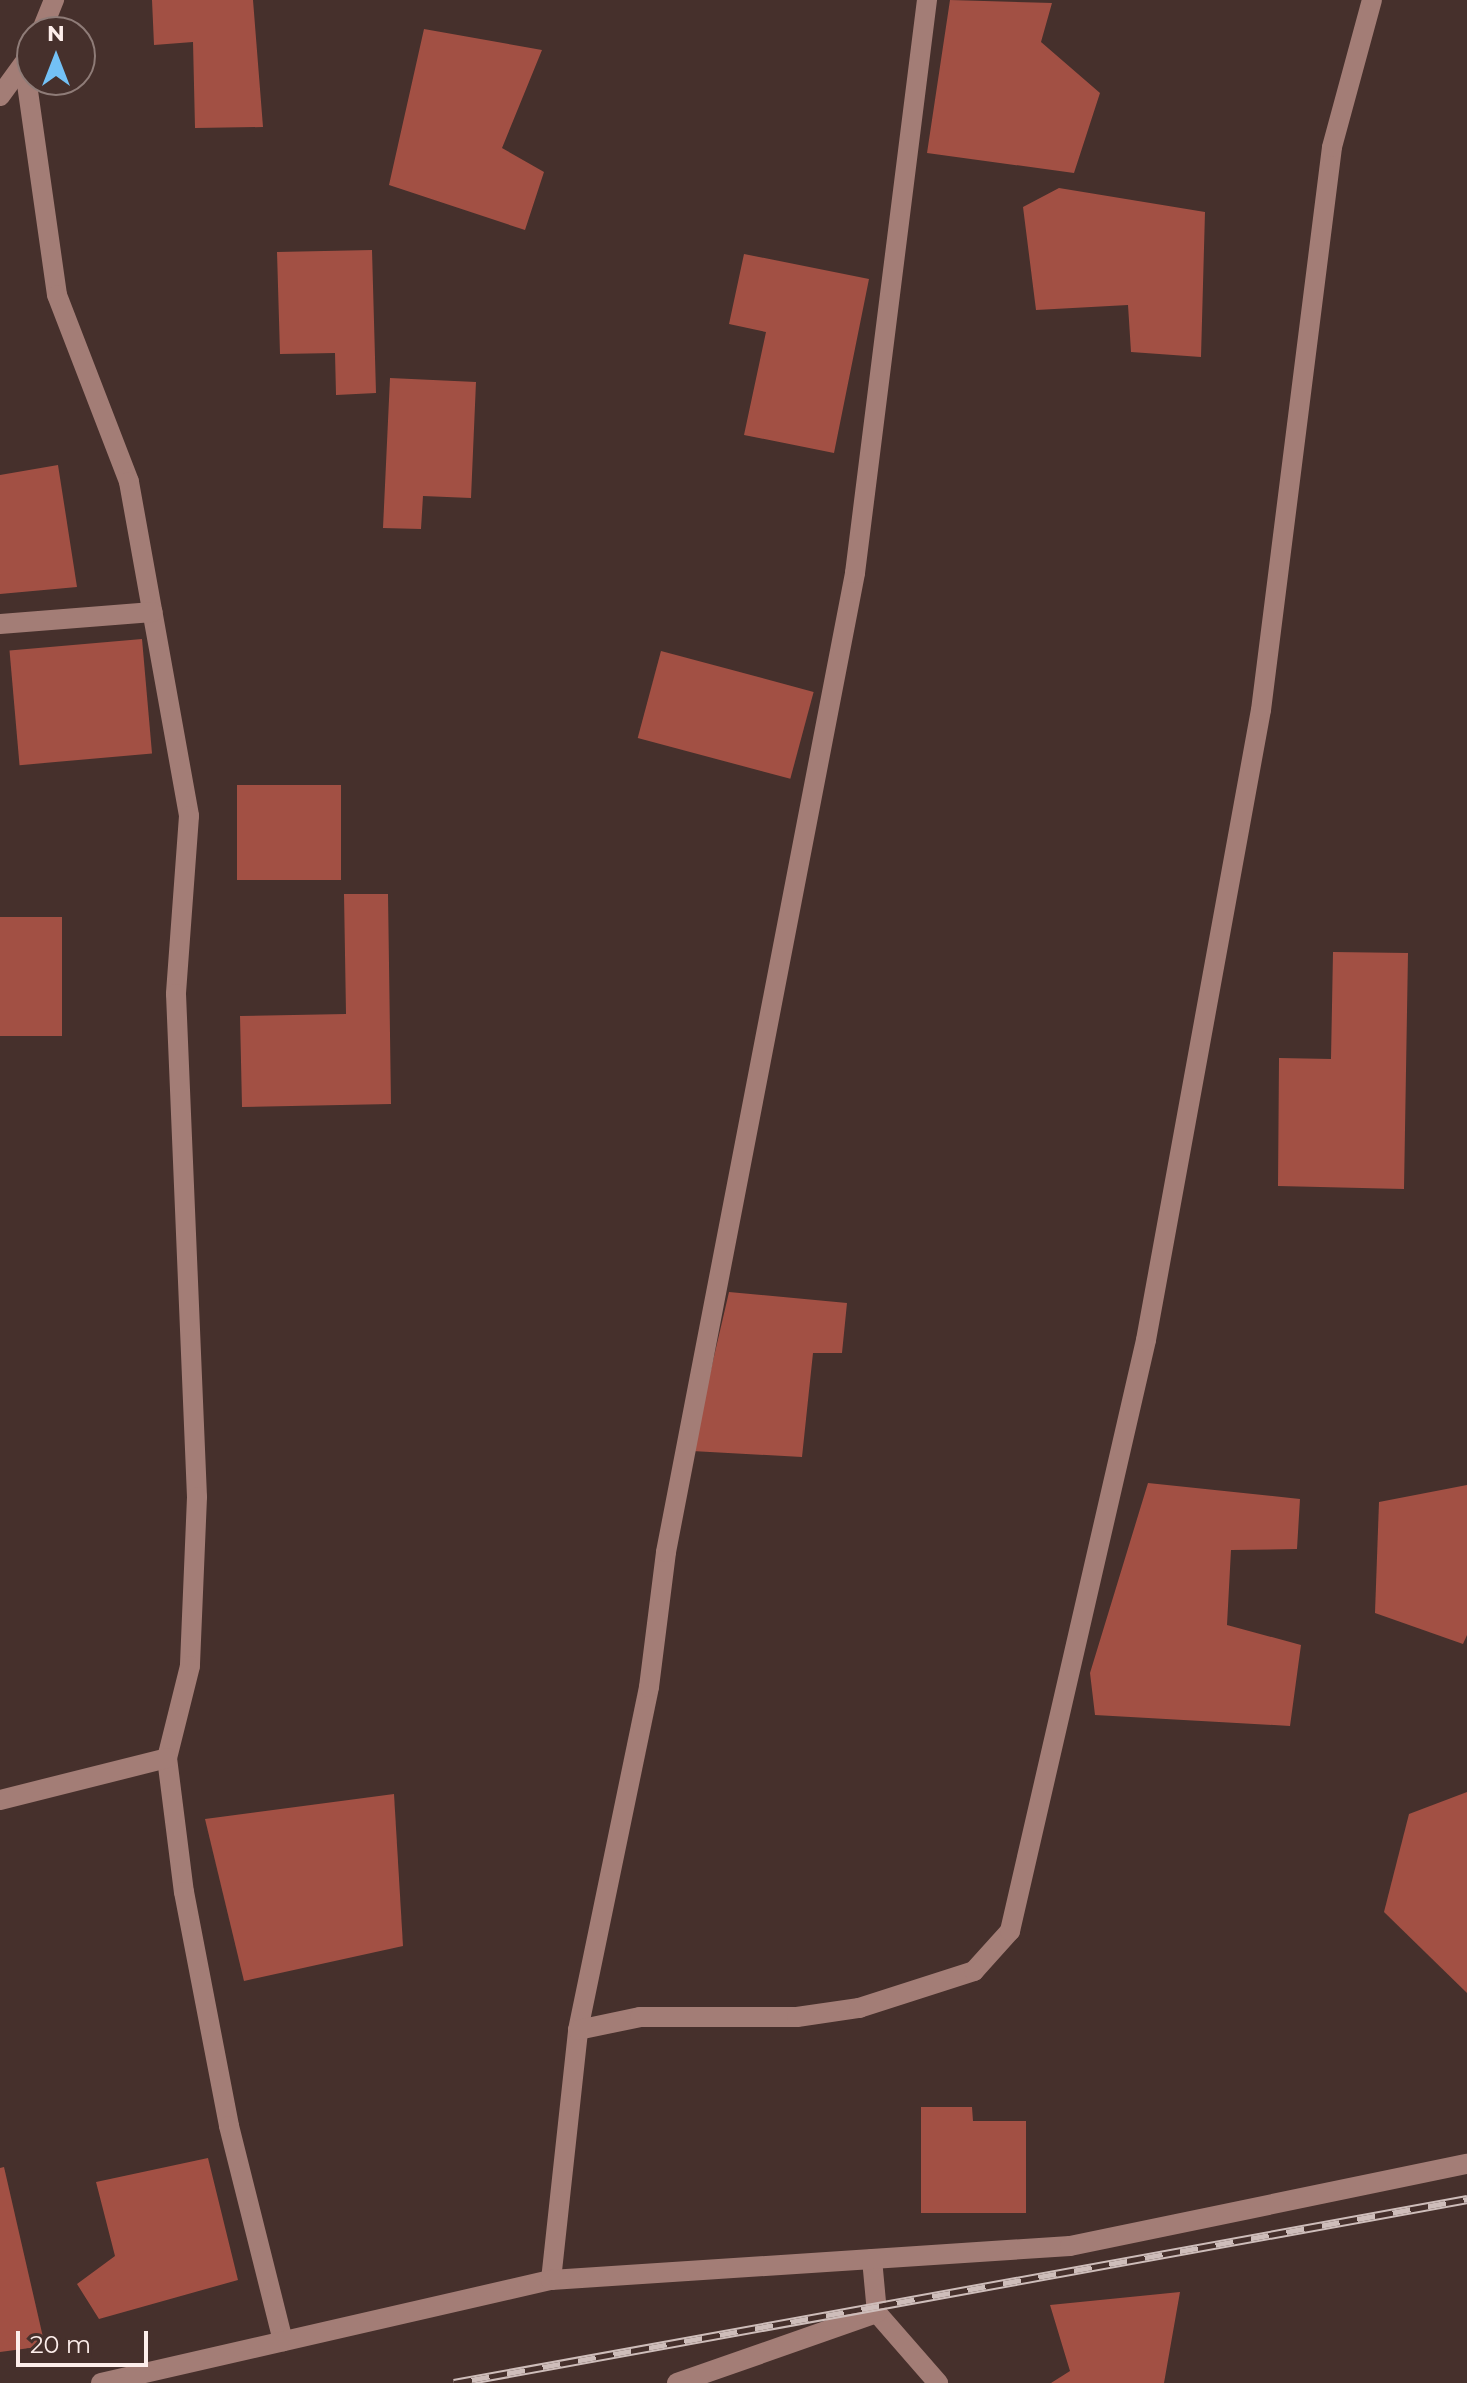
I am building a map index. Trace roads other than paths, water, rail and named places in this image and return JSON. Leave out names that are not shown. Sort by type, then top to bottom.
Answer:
[{"type":"street","points":[[551,2280],[578,2030],[640,1734],[666,1552],[855,573],[927,0]]},
{"type":"street","points":[[578,2030],[640,2017],[797,2017],[859,2008],[974,1971],[1010,1931],[1149,1325],[1261,710],[1332,147],[1372,0]]},
{"type":"street","points":[[0,96],[16,76]]},
{"type":"street","points":[[32,96],[57,295],[129,482],[189,816],[176,994],[197,1497],[190,1666],[167,1758],[184,1892],[229,2126],[283,2341]]},
{"type":"street","points":[[0,624],[153,612]]},
{"type":"street","points":[[0,1800],[167,1758]]},
{"type":"street","points":[[101,2383],[551,2280],[1070,2246],[1467,2164]]},
{"type":"street","points":[[872,2259],[877,2313],[938,2383]]},
{"type":"street","points":[[677,2383],[877,2313]]},
{"type":"railway","points":[[454,2383],[1467,2199]]}]
